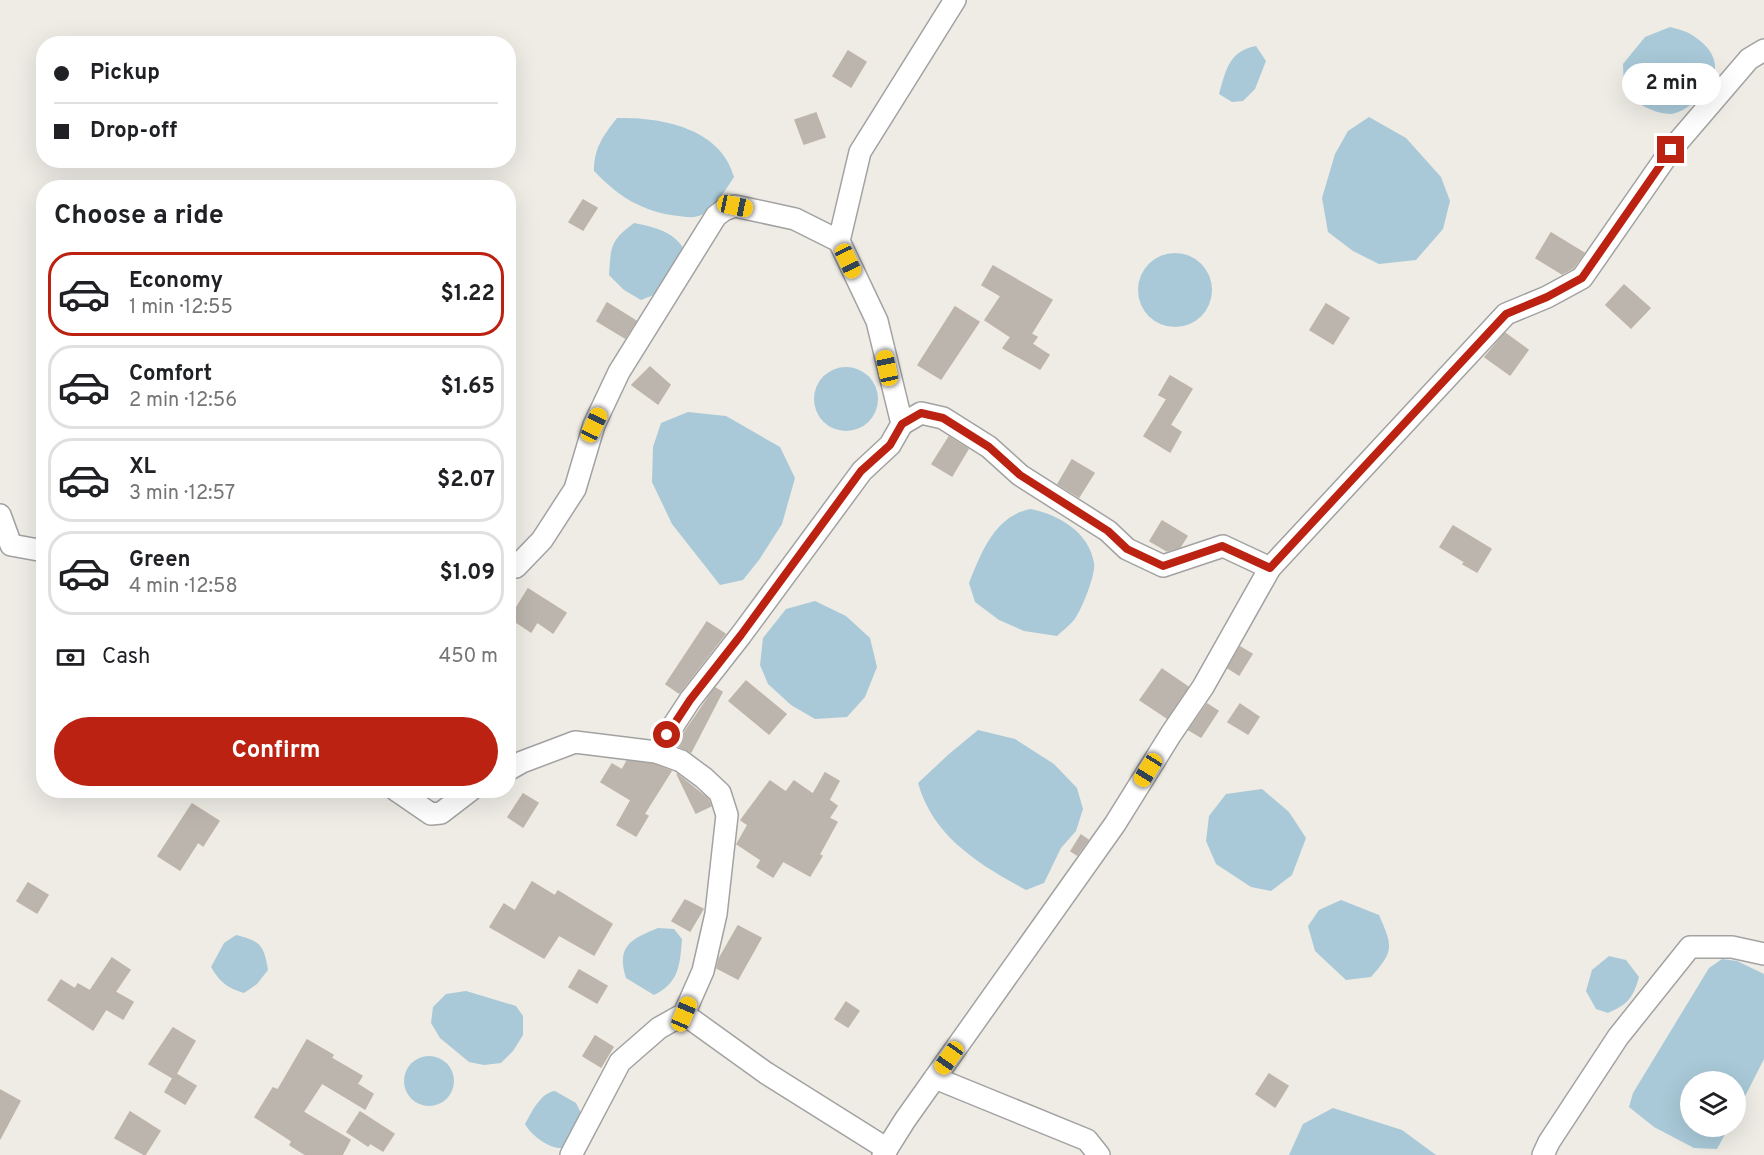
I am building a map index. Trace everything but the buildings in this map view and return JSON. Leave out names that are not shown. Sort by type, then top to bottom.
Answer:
[{"type":"street","points":[[902,424],[877,321],[839,240],[860,152],[955,0]]},
{"type":"street","points":[[684,1014],[766,1073],[885,1152],[904,1120],[1115,824],[1203,687],[1270,568],[1506,314],[1547,297],[1582,278],[1671,150],[1749,59],[1764,50]]},
{"type":"street","points":[[516,567],[542,540],[575,489],[594,425],[619,372],[716,216],[723,210],[735,206],[795,219],[839,240]]},
{"type":"street","points":[[656,752],[690,700],[741,635],[861,471],[890,445],[902,424],[921,413],[943,418],[989,447],[1020,475],[1108,531],[1127,549],[1163,566],[1222,546],[1270,568]]},
{"type":"street","points":[[0,514],[11,545],[36,549]]},
{"type":"street","points":[[516,765],[575,742],[656,752],[681,761],[704,777],[720,793],[727,815],[716,914],[703,971],[684,1014],[659,1028],[620,1062],[570,1155]]},
{"type":"street","points":[[408,798],[431,814],[441,813],[461,798]]},
{"type":"street","points":[[1543,1155],[1549,1142],[1618,1037],[1690,947],[1732,947],[1764,954]]},
{"type":"street","points":[[935,1078],[1088,1140],[1099,1155]]},
{"type":"water","points":[[1670,27],[1690,34],[1702,43],[1710,51],[1715,68],[1710,85],[1703,94],[1686,108],[1670,114],[1651,110],[1624,93],[1623,64],[1645,37]]},
{"type":"water","points":[[1256,46],[1266,61],[1255,89],[1243,101],[1232,102],[1219,94],[1230,63],[1240,52]]},
{"type":"water","points":[[1369,117],[1406,138],[1441,177],[1450,201],[1443,229],[1416,260],[1379,264],[1353,251],[1328,232],[1322,198],[1335,154],[1348,131]]},
{"type":"water","points":[[617,118],[670,123],[703,137],[727,160],[734,177],[713,206],[698,216],[665,214],[642,207],[612,188],[594,171],[600,143]]},
{"type":"water","points":[[634,223],[656,228],[669,234],[684,249],[664,291],[641,300],[624,290],[609,275],[613,245],[620,235]]},
{"type":"water","points":[[1175,253],[1196,259],[1206,269],[1212,290],[1206,311],[1196,321],[1175,327],[1154,321],[1144,311],[1138,290],[1144,269],[1154,259]]},
{"type":"water","points":[[846,367],[864,372],[869,376],[873,381],[878,399],[873,417],[869,422],[864,426],[846,431],[828,426],[823,422],[819,417],[814,399],[819,381],[823,376],[828,372]]},
{"type":"water","points":[[688,412],[726,416],[780,447],[795,478],[782,524],[743,580],[720,585],[672,524],[652,482],[653,447],[661,423]]},
{"type":"water","points":[[1031,509],[1052,516],[1071,527],[1086,542],[1094,563],[1090,584],[1080,609],[1074,620],[1057,636],[1024,631],[999,620],[975,602],[969,583],[984,548],[999,527],[1018,513]]},
{"type":"water","points":[[815,601],[846,616],[870,638],[877,667],[865,697],[847,717],[815,719],[791,705],[768,684],[760,665],[763,638],[786,609]]},
{"type":"water","points":[[978,730],[1015,739],[1054,764],[1077,788],[1083,809],[1076,831],[1061,848],[1044,883],[1026,890],[992,870],[960,847],[935,819],[918,783]]},
{"type":"water","points":[[1262,789],[1289,812],[1306,838],[1292,875],[1271,891],[1251,887],[1216,864],[1206,841],[1209,816],[1226,794]]},
{"type":"water","points":[[1341,900],[1379,915],[1384,926],[1389,948],[1384,961],[1371,977],[1346,980],[1315,951],[1308,926],[1319,910]]},
{"type":"water","points":[[658,928],[674,929],[682,939],[677,972],[669,985],[654,995],[626,978],[623,958],[628,945],[633,940]]},
{"type":"water","points":[[236,935],[256,942],[260,946],[265,955],[268,970],[257,984],[244,993],[224,984],[211,967],[224,943]]},
{"type":"water","points":[[1609,956],[1626,960],[1639,977],[1629,1000],[1608,1013],[1596,1009],[1586,991],[1592,970]]},
{"type":"water","points":[[1722,959],[1737,961],[1764,974],[1764,1059],[1746,1094],[1746,1071],[1680,1071],[1680,1137],[1724,1137],[1717,1149],[1694,1148],[1654,1127],[1629,1107],[1633,1093],[1709,968]]},
{"type":"water","points":[[466,991],[516,1006],[523,1016],[523,1035],[513,1051],[501,1063],[484,1065],[469,1062],[440,1038],[431,1023],[433,1007],[446,994]]},
{"type":"water","points":[[429,1056],[438,1058],[449,1067],[454,1081],[452,1090],[443,1101],[429,1106],[420,1104],[409,1095],[404,1081],[406,1072],[415,1061]]},
{"type":"water","points":[[555,1091],[576,1103],[582,1115],[562,1148],[541,1140],[531,1133],[525,1124],[541,1099]]},
{"type":"water","points":[[1333,1108],[1402,1130],[1436,1155],[1289,1155],[1303,1124]]},
{"type":"route","points":[[667,735],[690,700],[741,635],[861,471],[890,445],[902,424],[921,413],[943,418],[989,447],[1020,475],[1108,531],[1127,549],[1163,566],[1222,546],[1270,568],[1506,314],[1547,297],[1582,278],[1671,150]]}]
